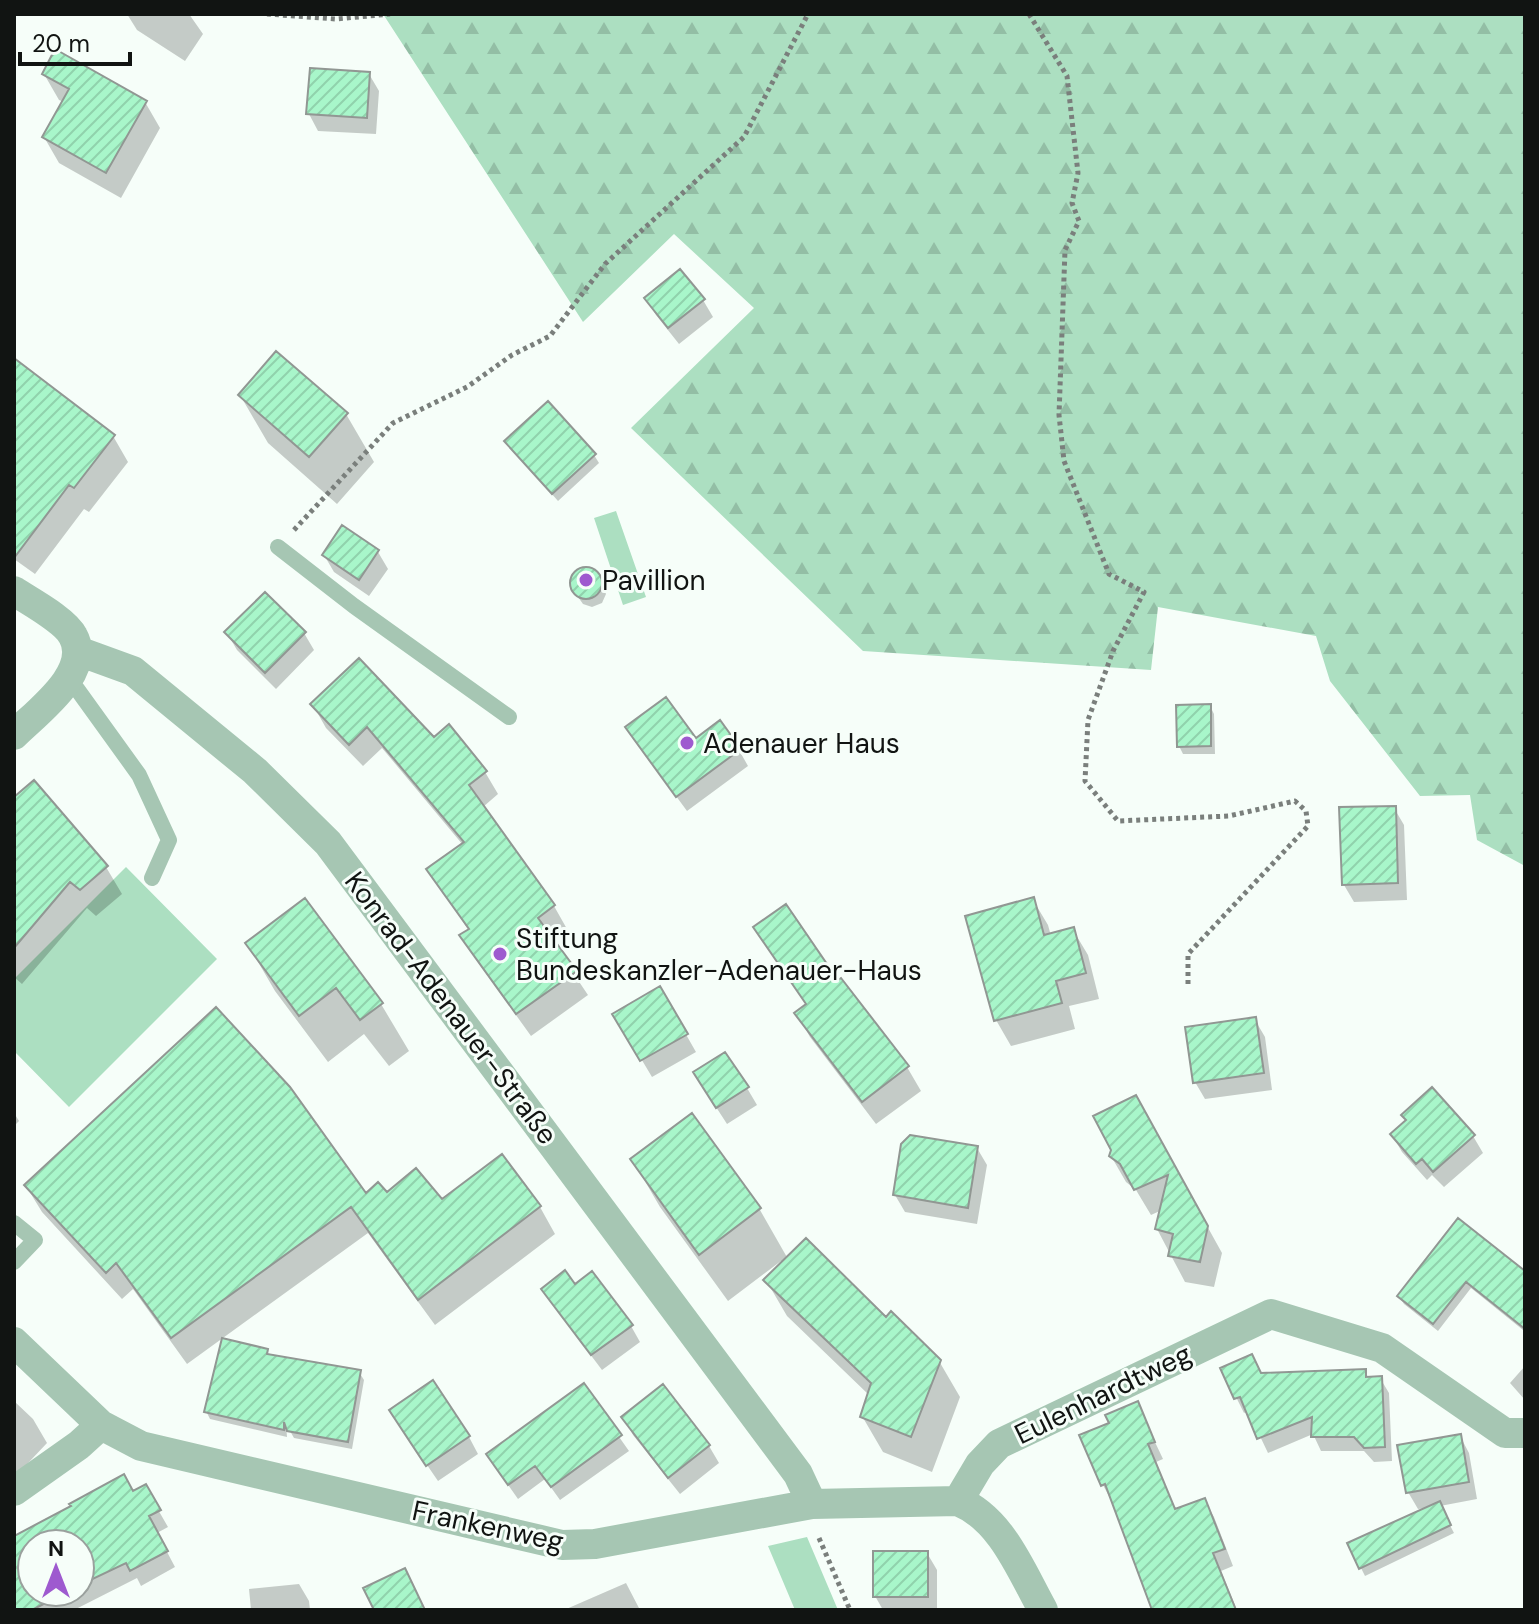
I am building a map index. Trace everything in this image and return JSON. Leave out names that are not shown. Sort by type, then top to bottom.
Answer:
[{"type":"street","points":[[14,591],[73,634],[78,651],[77,666],[67,682],[14,735]]},
{"type":"street","name":"Konrad-Adenauer-Straße","points":[[78,651],[133,671],[255,771],[328,843],[798,1474],[812,1504]]},
{"type":"street","name":"Eulenhardtweg","points":[[958,1501],[980,1464],[999,1444],[1271,1314],[1382,1348],[1505,1433],[1525,1433]]},
{"type":"street","name":"Frankenweg","points":[[14,1342],[101,1425],[141,1446],[562,1545],[595,1544],[812,1504],[958,1501]]},
{"type":"street","points":[[14,1491],[79,1445],[101,1425]]},
{"type":"street","points":[[958,1501],[975,1508],[990,1522],[1043,1610]]},
{"type":"lane","points":[[278,547],[354,606],[509,717]]},
{"type":"lane","points":[[67,682],[77,689],[139,775],[169,840],[152,878]]},
{"type":"lane","points":[[14,1223],[35,1240],[14,1262]]},
{"type":"path","points":[[267,14],[336,19],[390,14]]},
{"type":"path","points":[[278,547],[393,423],[467,387],[512,355],[550,336],[605,264],[744,137],[808,14]]},
{"type":"path","points":[[1029,14],[1067,76],[1078,173],[1072,203],[1079,221],[1065,250],[1061,322],[1059,415],[1064,461],[1109,574],[1144,592],[1113,651],[1088,720],[1085,781],[1118,821],[1229,816],[1295,801],[1306,811],[1308,826],[1188,954],[1188,984]]},
{"type":"path","points":[[812,1504],[819,1538],[850,1610]]},
{"type":"green space","points":[[383,14],[1525,14],[1525,866],[1477,840],[1470,795],[1420,796],[1330,681],[1316,636],[1158,607],[1151,670],[863,651],[631,428],[754,308],[674,234],[583,322]]},
{"type":"green space","points":[[616,511],[646,597],[623,605],[594,518]]},
{"type":"green space","points":[[126,867],[217,959],[69,1107],[14,1051],[14,979]]},
{"type":"green space","points":[[807,1537],[838,1610],[795,1610],[768,1546]]},
{"type":"building","points":[[55,49],[147,101],[106,173],[42,137],[69,89],[42,74]]},
{"type":"building","points":[[310,68],[370,72],[367,118],[306,114]]},
{"type":"building","points":[[680,269],[705,299],[668,328],[644,298]]},
{"type":"building","points":[[276,351],[348,413],[309,457],[238,395]]},
{"type":"building","points":[[14,358],[115,435],[74,488],[69,485],[14,558]]},
{"type":"building","points":[[548,401],[596,454],[552,494],[504,441]]},
{"type":"building","points":[[342,525],[379,550],[359,580],[322,555]]},
{"type":"building","name":"Pavillion","points":[[586,567],[598,571],[602,583],[598,595],[586,599],[574,595],[570,583],[574,571]]},
{"type":"building","points":[[265,592],[306,632],[265,673],[224,632]]},
{"type":"building","points":[[359,658],[434,737],[449,724],[487,771],[469,785],[555,905],[538,918],[577,971],[516,1014],[459,935],[469,929],[426,869],[464,842],[367,727],[349,745],[310,704]]},
{"type":"building","name":"Adenauer Haus","points":[[666,697],[696,738],[720,720],[741,749],[676,797],[625,727]]},
{"type":"building","points":[[1211,704],[1211,746],[1177,747],[1176,705]]},
{"type":"building","points":[[34,780],[108,866],[80,890],[70,882],[14,948],[14,797]]},
{"type":"building","points":[[1396,806],[1398,883],[1342,885],[1339,807]]},
{"type":"building","points":[[1034,897],[1044,935],[1074,927],[1086,973],[1056,981],[1062,1003],[994,1021],[965,916]]},
{"type":"building","points":[[305,898],[383,1003],[360,1020],[336,988],[299,1016],[245,943]]},
{"type":"building","points":[[786,904],[838,980],[841,978],[909,1066],[862,1102],[794,1013],[806,1004],[753,927]]},
{"type":"building","points":[[660,986],[688,1034],[640,1061],[612,1014]]},
{"type":"building","points":[[216,1007],[290,1087],[366,1193],[378,1182],[387,1192],[416,1168],[442,1199],[502,1154],[541,1206],[418,1300],[351,1207],[171,1338],[116,1263],[106,1273],[24,1185]]},
{"type":"building","points":[[1256,1017],[1264,1073],[1193,1083],[1185,1027]]},
{"type":"building","points":[[725,1052],[749,1087],[716,1108],[693,1072]]},
{"type":"building","points":[[1432,1087],[1475,1135],[1433,1172],[1422,1159],[1416,1164],[1390,1134],[1406,1120],[1401,1115]]},
{"type":"building","points":[[1136,1095],[1208,1226],[1200,1262],[1168,1256],[1173,1234],[1155,1229],[1168,1175],[1134,1190],[1120,1164],[1109,1156],[1111,1150],[1093,1116]]},
{"type":"building","points":[[692,1113],[761,1208],[699,1255],[630,1159]]},
{"type":"building","points":[[910,1135],[978,1146],[968,1208],[893,1195],[901,1144]]},
{"type":"building","points":[[1458,1218],[1525,1271],[1525,1329],[1466,1282],[1433,1324],[1397,1296]]},
{"type":"building","points":[[806,1238],[886,1317],[891,1311],[941,1360],[911,1437],[860,1417],[871,1383],[763,1280]]},
{"type":"building","points":[[565,1270],[575,1284],[592,1271],[633,1325],[591,1355],[541,1289]]},
{"type":"building","points":[[222,1338],[268,1349],[267,1354],[361,1370],[348,1442],[287,1431],[284,1422],[284,1430],[204,1412]]},
{"type":"building","points":[[1252,1354],[1261,1373],[1366,1369],[1366,1377],[1382,1376],[1385,1447],[1364,1448],[1354,1437],[1311,1437],[1312,1417],[1257,1439],[1240,1397],[1234,1399],[1220,1368]]},
{"type":"building","points":[[433,1380],[470,1436],[426,1466],[389,1410]]},
{"type":"building","points":[[584,1383],[622,1435],[551,1487],[535,1466],[508,1485],[486,1454]]},
{"type":"building","points":[[663,1384],[710,1445],[668,1478],[621,1417]]},
{"type":"building","points":[[1138,1401],[1155,1442],[1148,1444],[1175,1509],[1205,1498],[1225,1549],[1213,1553],[1236,1610],[1152,1610],[1105,1484],[1101,1486],[1079,1435],[1109,1423],[1105,1415]]},
{"type":"building","points":[[1461,1434],[1469,1482],[1406,1493],[1397,1445]]},
{"type":"building","points":[[124,1474],[133,1491],[146,1484],[161,1510],[149,1516],[168,1551],[130,1571],[126,1563],[96,1577],[96,1528],[29,1528],[71,1506],[69,1504]]},
{"type":"building","points":[[1440,1501],[1451,1525],[1359,1569],[1347,1543]]},
{"type":"building","points":[[14,1536],[16,1608],[36,1608],[32,1610],[14,1610]]},
{"type":"building","points":[[873,1551],[928,1551],[928,1597],[873,1597]]},
{"type":"building","points":[[405,1568],[425,1610],[374,1610],[363,1588]]},
{"type":"place","name":"Pavillion","points":[[586,580]]},
{"type":"place","name":"Adenauer Haus","points":[[687,743]]},
{"type":"place","name":"Stiftung Bundeskanzler-Adenauer-Haus","points":[[500,954]]}]
